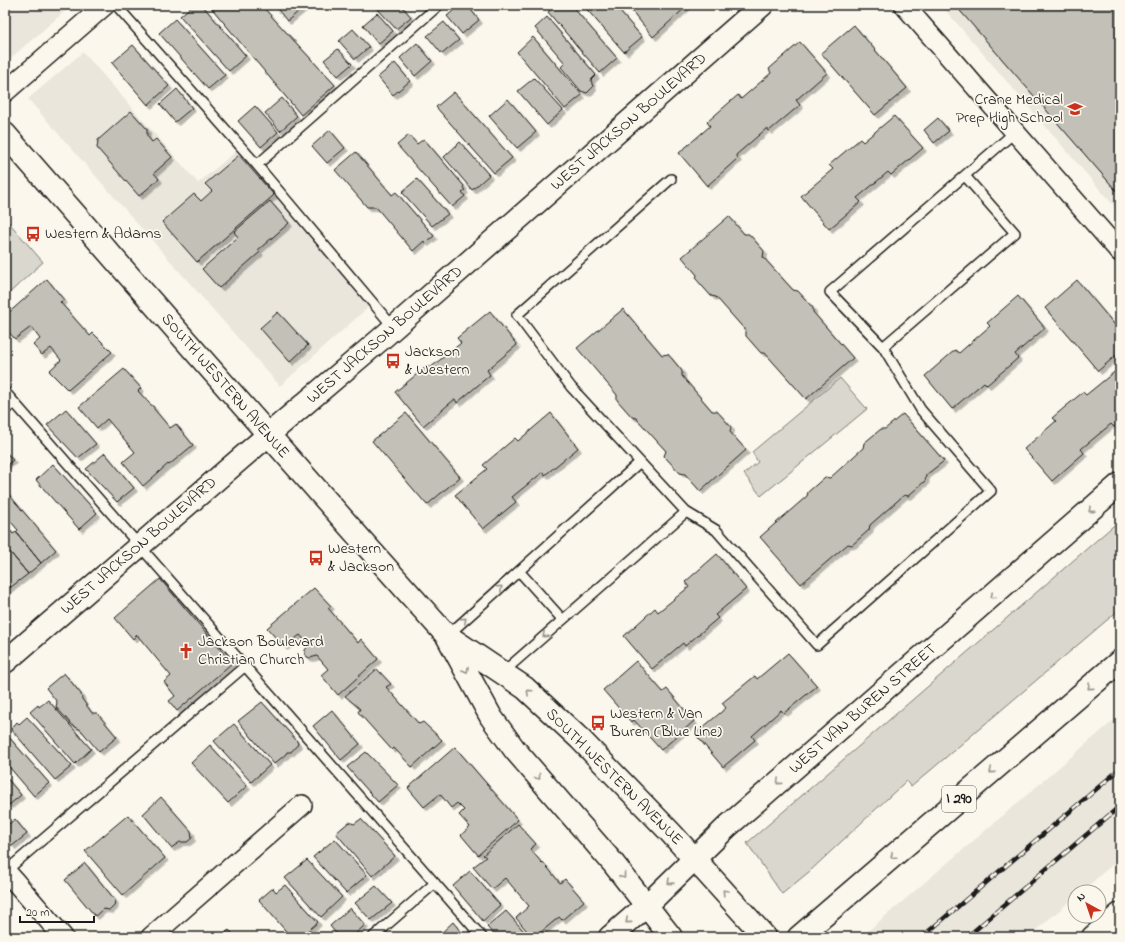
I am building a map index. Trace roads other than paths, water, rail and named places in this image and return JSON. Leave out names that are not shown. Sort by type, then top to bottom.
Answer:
[{"type":"main road","name":"WEST JACKSON BOULEVARD","points":[[5,662],[394,328],[762,5]]},
{"type":"main road","name":"SOUTH WESTERN AVENUE","points":[[5,134],[268,435],[447,636],[491,717],[511,744],[612,863],[671,937]]},
{"type":"main road","name":"WEST VAN BUREN STREET","points":[[610,937],[646,906],[728,826],[1120,484]]},
{"type":"main road","name":"SOUTH WESTERN AVENUE","points":[[447,636],[525,688],[580,738],[694,858],[766,937]]},
{"type":"main road","name":"I 290","points":[[799,937],[1120,661]]},
{"type":"main road","points":[[1093,937],[1120,914]]},
{"type":"street","points":[[5,92],[105,5]]},
{"type":"street","points":[[904,5],[1120,252]]},
{"type":"street","points":[[151,937],[302,805]]},
{"type":"street","points":[[5,871],[63,937]]},
{"type":"lane","points":[[116,5],[257,165],[394,328]]},
{"type":"lane","points":[[257,165],[439,5]]},
{"type":"lane","points":[[672,179],[517,315],[571,387],[686,512],[716,530],[817,645],[991,491],[921,410],[883,347],[830,292],[1015,132]]},
{"type":"lane","points":[[883,347],[1015,233],[965,176]]},
{"type":"lane","points":[[5,392],[244,667],[482,937]]},
{"type":"lane","points":[[5,410],[14,403]]},
{"type":"lane","points":[[447,636],[640,462]]},
{"type":"lane","points":[[502,673],[686,512]]},
{"type":"lane","points":[[518,571],[562,619]]},
{"type":"lane","points":[[5,871],[244,667]]},
{"type":"lane","points":[[373,937],[435,883]]},
{"type":"railway","points":[[922,937],[1120,769]]},
{"type":"railway","points":[[967,937],[1120,806]]},
{"type":"place","name":"Crane Medical Prep High School","points":[[1075,109]]},
{"type":"place","name":"Western & Adams","points":[[33,234]]},
{"type":"place","name":"Jackson & Western","points":[[393,361]]},
{"type":"place","name":"Western & Jackson","points":[[316,558]]},
{"type":"place","name":"Jackson Boulevard Christian Church","points":[[186,651]]},
{"type":"place","name":"Western & Van Buren (Blue Line)","points":[[598,723]]}]
